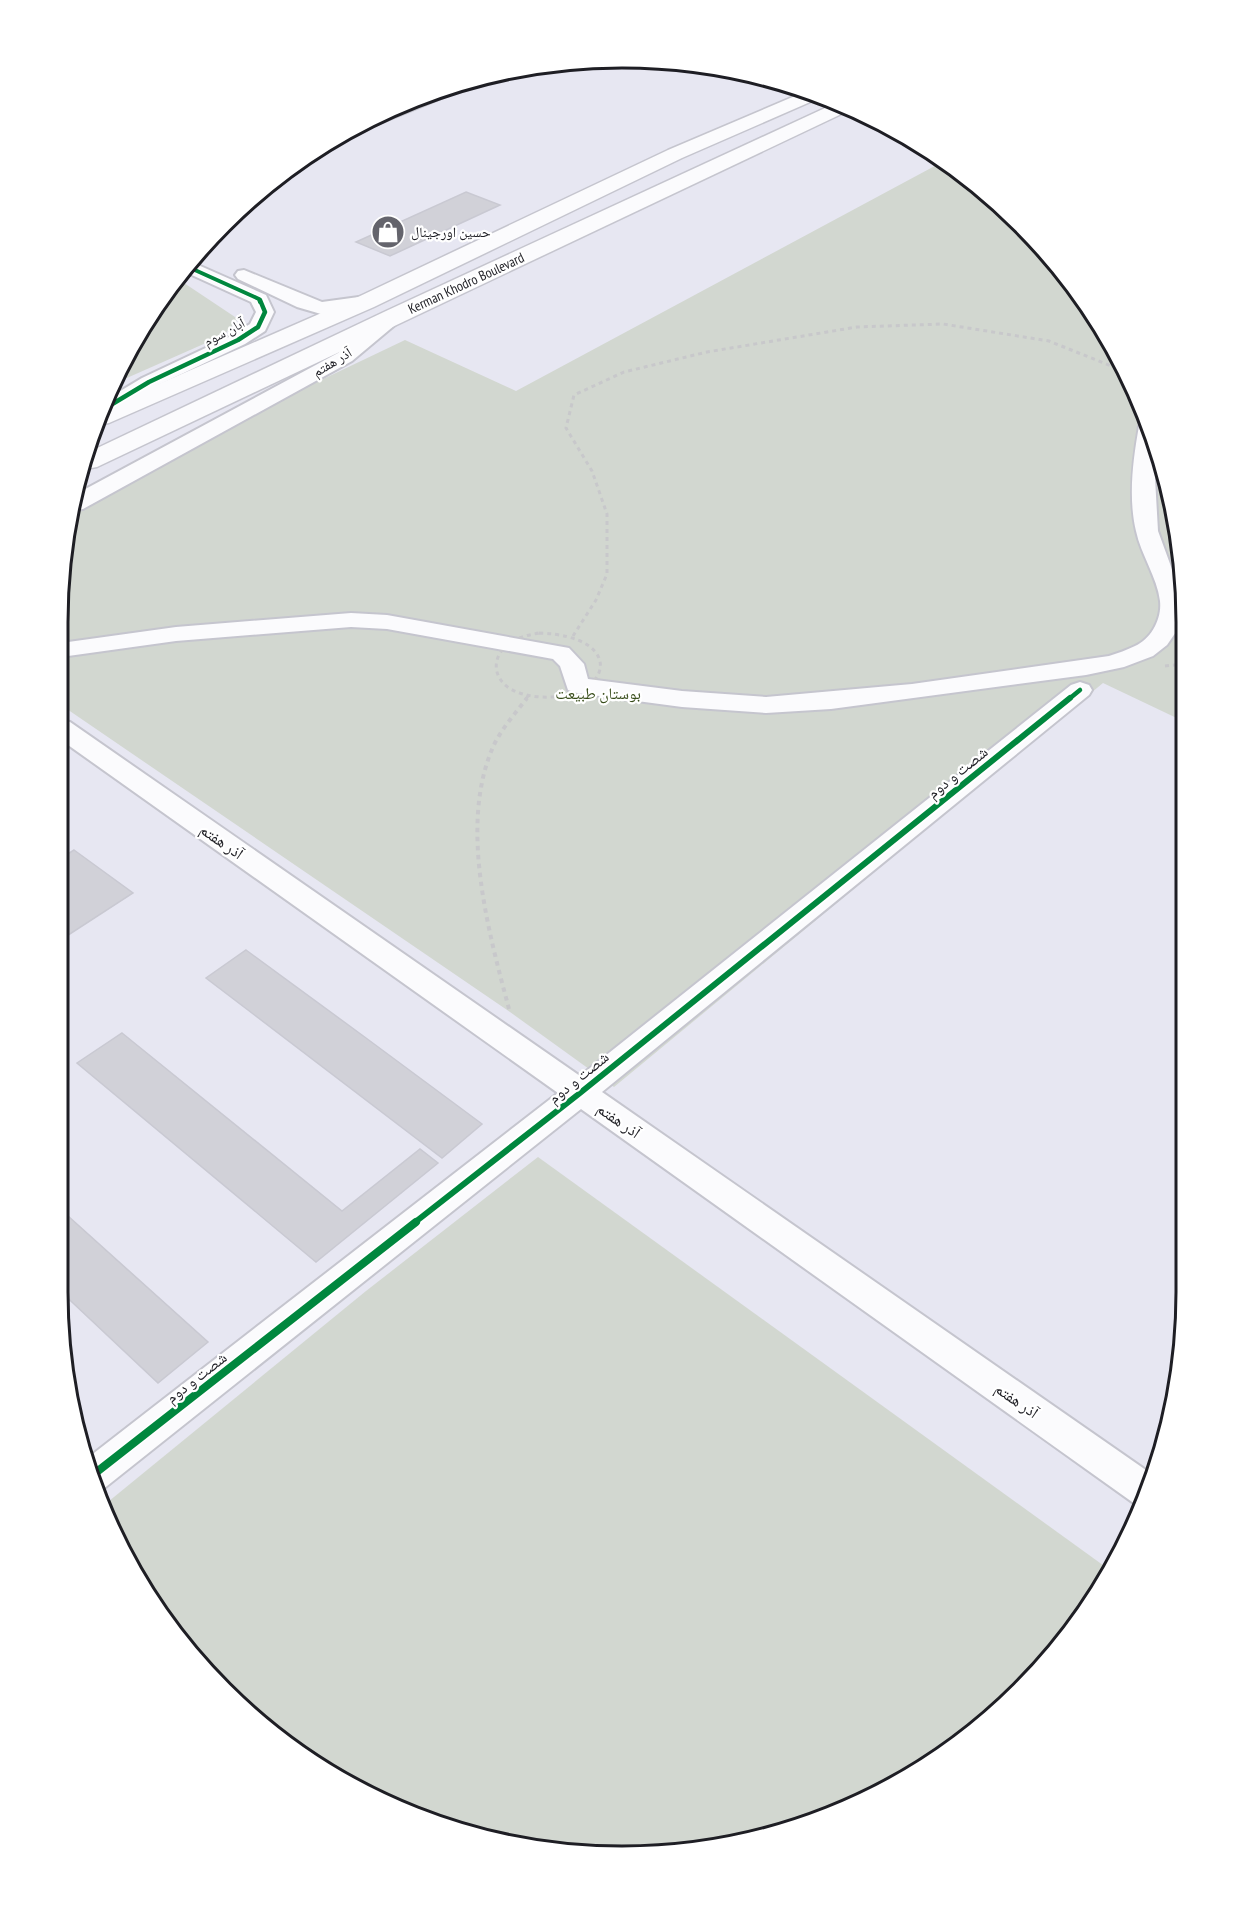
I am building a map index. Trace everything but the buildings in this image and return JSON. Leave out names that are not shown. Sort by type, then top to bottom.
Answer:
[{"type":"main road","name":"Kerman Khodro Boulevard","points":[[108,415],[366,302],[675,154],[804,99]]},
{"type":"main road","name":"Kerman Khodro Boulevard","points":[[92,460],[394,316],[835,111]]},
{"type":"street","points":[[205,256],[304,303],[321,308],[366,302]]},
{"type":"street","name":"آبان سوم","points":[[113,404],[149,382],[238,340],[258,327],[263,319],[265,312],[259,299],[194,270]]},
{"type":"street","name":"آذر هفتم","points":[[81,501],[345,357],[394,316]]},
{"type":"street","points":[[68,649],[176,634],[351,620],[387,622],[561,652],[572,664],[577,685],[682,699],[766,705],[901,693],[1086,668],[1115,662],[1145,651],[1159,640],[1166,629],[1172,602],[1147,531],[1143,460],[1146,442]]},
{"type":"street","name":"شصت و دوم","points":[[98,1471],[580,1093],[1080,690]]},
{"type":"street","name":"آذر هفتم","points":[[68,733],[1141,1487]]},
{"type":"path","points":[[573,636],[596,600],[607,574],[607,514],[592,471],[566,428],[574,395],[624,372],[707,352],[857,327],[943,324],[1049,342],[1114,367]]},
{"type":"path","points":[[1159,667],[1176,665]]},
{"type":"path","points":[[579,690],[591,692]]},
{"type":"path","points":[[510,1012],[481,886],[478,804],[493,748],[528,696]]},
{"type":"green space","name":"بوستان طبیعت","points":[[936,165],[988,205],[1039,256],[1062,284],[1102,345],[1134,410],[1158,478],[1172,550],[1176,622],[1176,718],[1103,683],[614,1087],[510,1012],[68,710],[69,586],[72,550],[82,494],[405,340],[516,391]]},
{"type":"green space","points":[[183,282],[238,319],[224,335],[124,379],[142,345]]},
{"type":"green space","points":[[538,1157],[1104,1566],[1062,1630],[1039,1658],[988,1709],[960,1732],[899,1772],[834,1804],[800,1817],[766,1828],[694,1842],[622,1846],[550,1842],[478,1828],[444,1817],[377,1789],[345,1772],[284,1732],[256,1709],[205,1658],[182,1630],[142,1569],[109,1501],[366,1291]]},
{"type":"cycle path","points":[[113,404],[149,382],[238,340],[258,327],[265,312],[259,299],[194,270]]},
{"type":"cycle path","points":[[98,1471],[580,1093],[1080,690]]},
{"type":"place","name":"حسین اورجینال","points":[[388,232]]}]
